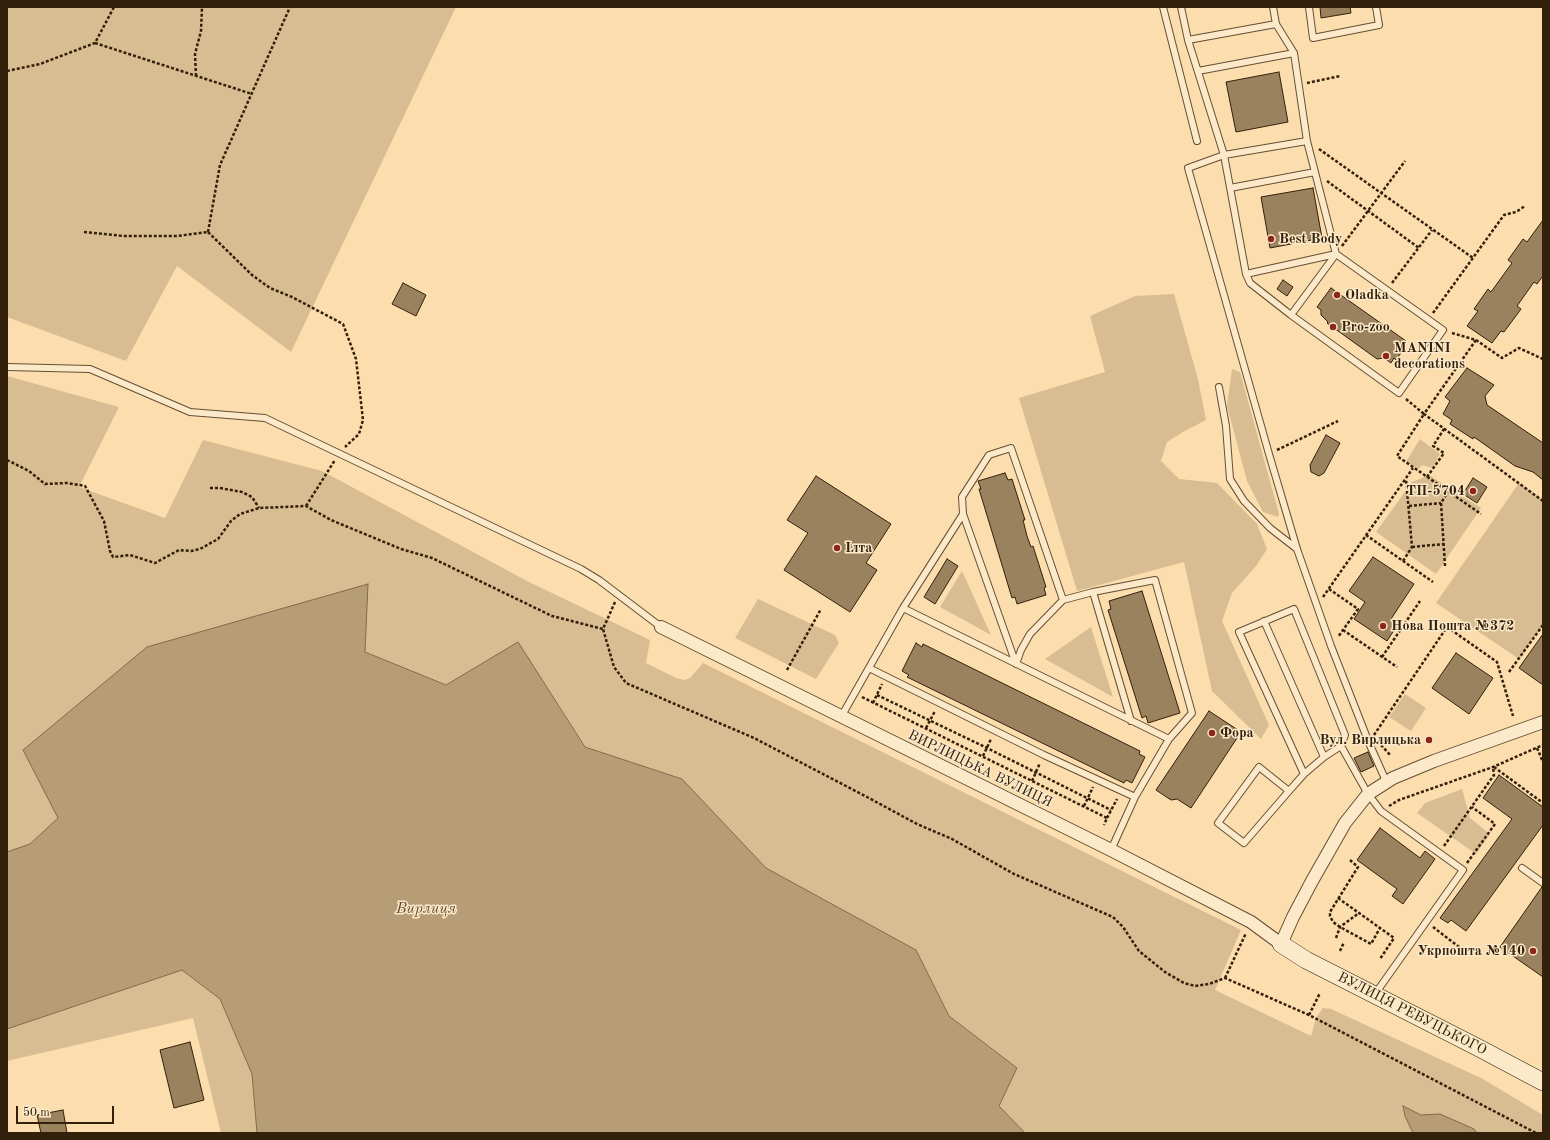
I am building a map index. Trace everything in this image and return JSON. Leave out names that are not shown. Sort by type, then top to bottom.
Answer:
[{"type":"street","name":"ВИРЛИЦЬКА ВУЛИЦЯ","points":[[661,627],[1111,850],[1252,922],[1282,944]]},
{"type":"street","points":[[1282,944],[1302,899],[1345,823],[1368,794],[1386,781],[1434,761],[1543,722]]},
{"type":"street","name":"ВУЛИЦЯ РЕВУЦЬКОГО","points":[[1282,944],[1306,960],[1478,1047],[1543,1082]]},
{"type":"lane","points":[[1163,7],[1197,141]]},
{"type":"lane","points":[[1181,7],[1188,40],[1224,155],[1246,274],[1250,283],[1291,315],[1398,393],[1443,330],[1336,254],[1307,141],[1294,53],[1276,24],[1273,7]]},
{"type":"lane","points":[[1309,7],[1313,38],[1379,26],[1376,7]]},
{"type":"lane","points":[[1188,40],[1276,24]]},
{"type":"lane","points":[[1198,71],[1294,53]]},
{"type":"lane","points":[[1307,141],[1224,155],[1188,168],[1269,454],[1298,549],[1331,646],[1369,743],[1386,781]]},
{"type":"lane","points":[[1230,188],[1315,172]]},
{"type":"lane","points":[[1246,274],[1336,254]]},
{"type":"lane","points":[[1291,315],[1336,254]]},
{"type":"lane","points":[[7,367],[90,369],[190,412],[265,418],[581,569],[618,594],[648,619],[661,627]]},
{"type":"lane","points":[[1219,387],[1226,426],[1230,479],[1244,501],[1270,528],[1298,549]]},
{"type":"lane","points":[[1016,664],[964,514],[962,496],[989,455],[1011,448],[1063,600]]},
{"type":"lane","points":[[841,717],[903,608],[964,514]]},
{"type":"lane","points":[[1016,664],[1021,650],[1030,634],[1063,600],[1093,592],[1155,580],[1192,713],[1170,740],[1135,797],[1111,850]]},
{"type":"lane","points":[[1093,592],[1131,721]]},
{"type":"lane","points":[[903,608],[1170,740]]},
{"type":"lane","points":[[1289,791],[1259,767],[1218,823],[1244,843],[1304,774],[1324,757],[1341,746],[1345,735],[1294,609],[1238,632],[1304,774]]},
{"type":"lane","points":[[1264,621],[1324,757]]},
{"type":"lane","points":[[869,668],[1044,755],[1135,797]]},
{"type":"lane","points":[[1341,746],[1368,794],[1380,811],[1463,870],[1374,995]]},
{"type":"lane","points":[[1522,868],[1543,883]]},
{"type":"path","points":[[95,43],[114,7]]},
{"type":"path","points":[[196,76],[195,54],[201,31],[202,7]]},
{"type":"path","points":[[208,232],[220,165],[290,7]]},
{"type":"path","points":[[7,71],[40,64],[95,43],[252,94]]},
{"type":"path","points":[[1298,84],[1340,76]]},
{"type":"path","points":[[1307,141],[1472,258]]},
{"type":"path","points":[[1336,254],[1405,161]]},
{"type":"path","points":[[1315,172],[1419,248]]},
{"type":"path","points":[[1428,319],[1504,216],[1516,212],[1525,206]]},
{"type":"path","points":[[1387,290],[1432,230]]},
{"type":"path","points":[[84,232],[123,236],[177,236],[208,232]]},
{"type":"path","points":[[208,232],[252,274],[270,288],[292,297],[343,324],[356,359],[363,420],[360,434],[340,453],[306,506]]},
{"type":"path","points":[[1443,330],[1476,340],[1502,358],[1519,348],[1543,359]]},
{"type":"path","points":[[1476,340],[1424,414],[1397,456],[1480,514]]},
{"type":"path","points":[[1398,393],[1444,429],[1543,501]]},
{"type":"path","points":[[1269,454],[1338,421]]},
{"type":"path","points":[[1427,477],[1444,453],[1433,446],[1444,429]]},
{"type":"path","points":[[7,460],[29,471],[46,484],[67,483],[85,486],[104,521],[110,551],[113,557],[130,555],[155,563],[179,550],[191,551],[200,549],[218,539],[231,522],[240,514],[259,508],[306,506],[331,520],[401,549],[432,558],[552,616],[603,629]]},
{"type":"path","points":[[1317,606],[1413,468]]},
{"type":"path","points":[[1403,561],[1412,547],[1406,478]]},
{"type":"path","points":[[210,488],[220,488],[242,492],[252,497],[259,508]]},
{"type":"path","points":[[1445,566],[1441,503],[1448,492]]},
{"type":"path","points":[[1408,506],[1441,503]]},
{"type":"path","points":[[1366,535],[1433,582]]},
{"type":"path","points":[[1412,547],[1444,544]]},
{"type":"path","points":[[1329,589],[1358,609],[1331,646]]},
{"type":"path","points":[[618,594],[603,629],[614,666],[626,683],[754,738],[917,824],[952,840],[1014,874],[1113,917],[1123,927],[1138,951],[1165,972],[1184,983],[1195,986],[1209,984],[1225,978],[1309,1015],[1536,1133]]},
{"type":"path","points":[[1382,657],[1420,601]]},
{"type":"path","points":[[787,670],[821,609]]},
{"type":"path","points":[[1509,672],[1543,625]]},
{"type":"path","points":[[1369,743],[1447,627],[1497,662],[1513,716]]},
{"type":"path","points":[[1343,630],[1397,667]]},
{"type":"path","points":[[873,703],[886,676]]},
{"type":"path","points":[[854,694],[1107,818]]},
{"type":"path","points":[[877,696],[987,748],[1111,810]]},
{"type":"path","points":[[926,728],[938,702]]},
{"type":"path","points":[[983,756],[995,730]]},
{"type":"path","points":[[1380,811],[1399,800],[1543,746]]},
{"type":"path","points":[[1537,748],[1543,762]]},
{"type":"path","points":[[1032,781],[1044,755]]},
{"type":"path","points":[[1493,766],[1543,803]]},
{"type":"path","points":[[1439,853],[1494,775],[1493,766]]},
{"type":"path","points":[[1084,806],[1097,780]]},
{"type":"path","points":[[1104,825],[1120,791]]},
{"type":"path","points":[[1463,870],[1496,824],[1472,807]]},
{"type":"path","points":[[1350,860],[1358,867],[1338,898],[1330,912],[1330,916],[1333,922],[1340,927],[1371,944],[1380,928]]},
{"type":"path","points":[[1338,898],[1394,938],[1380,959]]},
{"type":"path","points":[[1336,938],[1340,927],[1359,913]]},
{"type":"path","points":[[1426,922],[1463,950]]},
{"type":"path","points":[[1225,978],[1246,933]]},
{"type":"path","points":[[1340,951],[1344,942]]},
{"type":"path","points":[[1309,1015],[1320,993]]},
{"type":"shaded area","points":[[7,7],[456,7],[291,352],[177,266],[126,361],[7,317]]},
{"type":"shaded area","points":[[1174,294],[1198,379],[1206,420],[1167,442],[1161,461],[1179,479],[1217,483],[1257,524],[1267,549],[1256,566],[1232,593],[1222,621],[1269,725],[1261,739],[1212,691],[1184,562],[1077,591],[1019,398],[1105,372],[1090,316],[1135,296]]},
{"type":"shaded area","points":[[1232,369],[1240,372],[1279,514],[1278,517],[1263,512],[1247,481],[1227,406]]},
{"type":"shaded area","points":[[7,376],[119,407],[79,487],[165,518],[203,440],[322,471],[529,582],[650,640],[646,663],[676,678],[684,680],[690,678],[703,663],[1241,930],[1215,990],[1311,1036],[1316,1018],[1323,1008],[1331,1009],[1483,1079],[1543,1115],[1543,1133],[1015,1133],[1012,1120],[998,1106],[996,1052],[949,1016],[937,992],[766,868],[636,764],[585,747],[558,704],[470,671],[446,685],[435,680],[419,685],[365,652],[366,626],[75,824],[7,880]]},
{"type":"shaded area","points":[[1420,439],[1440,454],[1432,468],[1422,465],[1419,469],[1406,462]]},
{"type":"shaded area","points":[[1429,475],[1481,508],[1436,574],[1376,532],[1412,482]]},
{"type":"shaded area","points":[[1519,483],[1543,501],[1543,625],[1519,659],[1436,603]]},
{"type":"shaded area","points":[[962,571],[991,635],[940,607]]},
{"type":"shaded area","points":[[758,599],[835,635],[839,643],[816,679],[735,638]]},
{"type":"shaded area","points":[[1091,627],[1113,697],[1045,659]]},
{"type":"shaded area","points":[[1405,694],[1426,708],[1411,731],[1389,717]]},
{"type":"shaded area","points":[[1462,789],[1470,818],[1490,834],[1476,854],[1417,813],[1425,803]]},
{"type":"shaded area","points":[[162,958],[182,970],[220,999],[252,1074],[257,1133],[221,1133],[193,1018],[7,1061],[7,1029],[21,1024]]},
{"type":"water","name":"Вирлиця","points":[[368,584],[365,652],[446,685],[518,642],[585,747],[682,779],[766,868],[916,950],[949,1016],[1017,1068],[999,1106],[1025,1133],[257,1133],[252,1074],[220,999],[182,970],[7,1029],[7,852],[30,844],[58,818],[23,750],[147,647]]},
{"type":"water","points":[[1403,1106],[1421,1115],[1440,1114],[1474,1129],[1477,1133],[1413,1133],[1405,1116]]},
{"type":"building","points":[[1320,7],[1350,7],[1351,13],[1321,18]]},
{"type":"building","points":[[1279,72],[1288,122],[1236,132],[1226,82]]},
{"type":"building","points":[[1313,188],[1322,238],[1270,248],[1261,197]]},
{"type":"building","points":[[1543,220],[1543,276],[1537,284],[1534,282],[1517,306],[1521,309],[1504,332],[1501,331],[1492,343],[1467,326],[1478,311],[1474,309],[1488,289],[1491,292],[1512,263],[1508,260],[1523,239],[1527,242]]},
{"type":"building","points":[[1283,280],[1293,287],[1287,296],[1277,289]]},
{"type":"building","points":[[403,283],[426,295],[416,316],[392,304]]},
{"type":"building","points":[[1331,288],[1406,341],[1401,349],[1403,350],[1396,360],[1394,358],[1391,363],[1384,358],[1377,359],[1327,323],[1328,322],[1321,315],[1321,310],[1317,307]]},
{"type":"building","points":[[1467,368],[1494,385],[1485,396],[1487,405],[1543,443],[1543,480],[1533,472],[1515,466],[1474,437],[1473,439],[1450,424],[1452,420],[1443,414],[1450,401],[1445,397]]},
{"type":"building","points":[[1326,435],[1340,443],[1324,473],[1319,476],[1311,472],[1310,465]]},
{"type":"building","points":[[1005,473],[1008,480],[1012,479],[1025,520],[1023,520],[1027,536],[1031,547],[1033,546],[1046,587],[1044,588],[1046,595],[1017,604],[1015,597],[1012,598],[979,489],[981,489],[978,481]]},
{"type":"building","name":"Ілта","points":[[816,476],[891,524],[866,563],[877,570],[850,612],[784,570],[808,533],[787,520]]},
{"type":"building","name":"ТП-5704","points":[[1473,478],[1487,487],[1477,503],[1463,494]]},
{"type":"building","points":[[1373,557],[1414,584],[1391,619],[1398,624],[1387,641],[1354,619],[1365,602],[1349,591]]},
{"type":"building","points":[[947,559],[958,566],[935,604],[924,597]]},
{"type":"building","points":[[1142,591],[1180,713],[1148,723],[1146,716],[1142,718],[1108,610],[1111,609],[1109,601]]},
{"type":"building","points":[[1543,634],[1543,685],[1519,668]]},
{"type":"building","points":[[916,643],[922,647],[923,644],[1140,751],[1139,754],[1145,757],[1132,783],[1126,780],[1124,783],[907,677],[909,675],[902,671]]},
{"type":"building","points":[[1456,653],[1493,678],[1469,714],[1432,688]]},
{"type":"building","points":[[1209,711],[1241,732],[1191,808],[1177,799],[1171,800],[1156,790]]},
{"type":"building","points":[[1368,752],[1374,766],[1361,772],[1354,758]]},
{"type":"building","points":[[1499,775],[1543,807],[1543,825],[1466,931],[1451,920],[1448,923],[1440,918],[1512,819],[1483,798]]},
{"type":"building","points":[[1380,828],[1420,858],[1425,851],[1435,859],[1403,904],[1392,896],[1397,889],[1357,860]]},
{"type":"building","points":[[1543,887],[1543,977],[1500,947]]},
{"type":"building","points":[[190,1042],[204,1100],[174,1108],[160,1050]]},
{"type":"building","points":[[63,1110],[67,1133],[41,1133],[37,1115]]},
{"type":"place","name":"Best Body","points":[[1271,239]]},
{"type":"place","name":"Oladka","points":[[1337,295]]},
{"type":"place","name":"Pro-zoo","points":[[1333,327]]},
{"type":"place","name":"MANINI decorations","points":[[1386,356]]},
{"type":"place","name":"ТП-5704","points":[[1473,491]]},
{"type":"place","name":"Ілта","points":[[837,548]]},
{"type":"place","name":"Нова Пошта №372","points":[[1383,626]]},
{"type":"place","name":"Фора","points":[[1212,733]]},
{"type":"place","name":"Вул. Вирлицька","points":[[1429,740]]},
{"type":"place","name":"Укрпошта №140","points":[[1533,951]]}]
